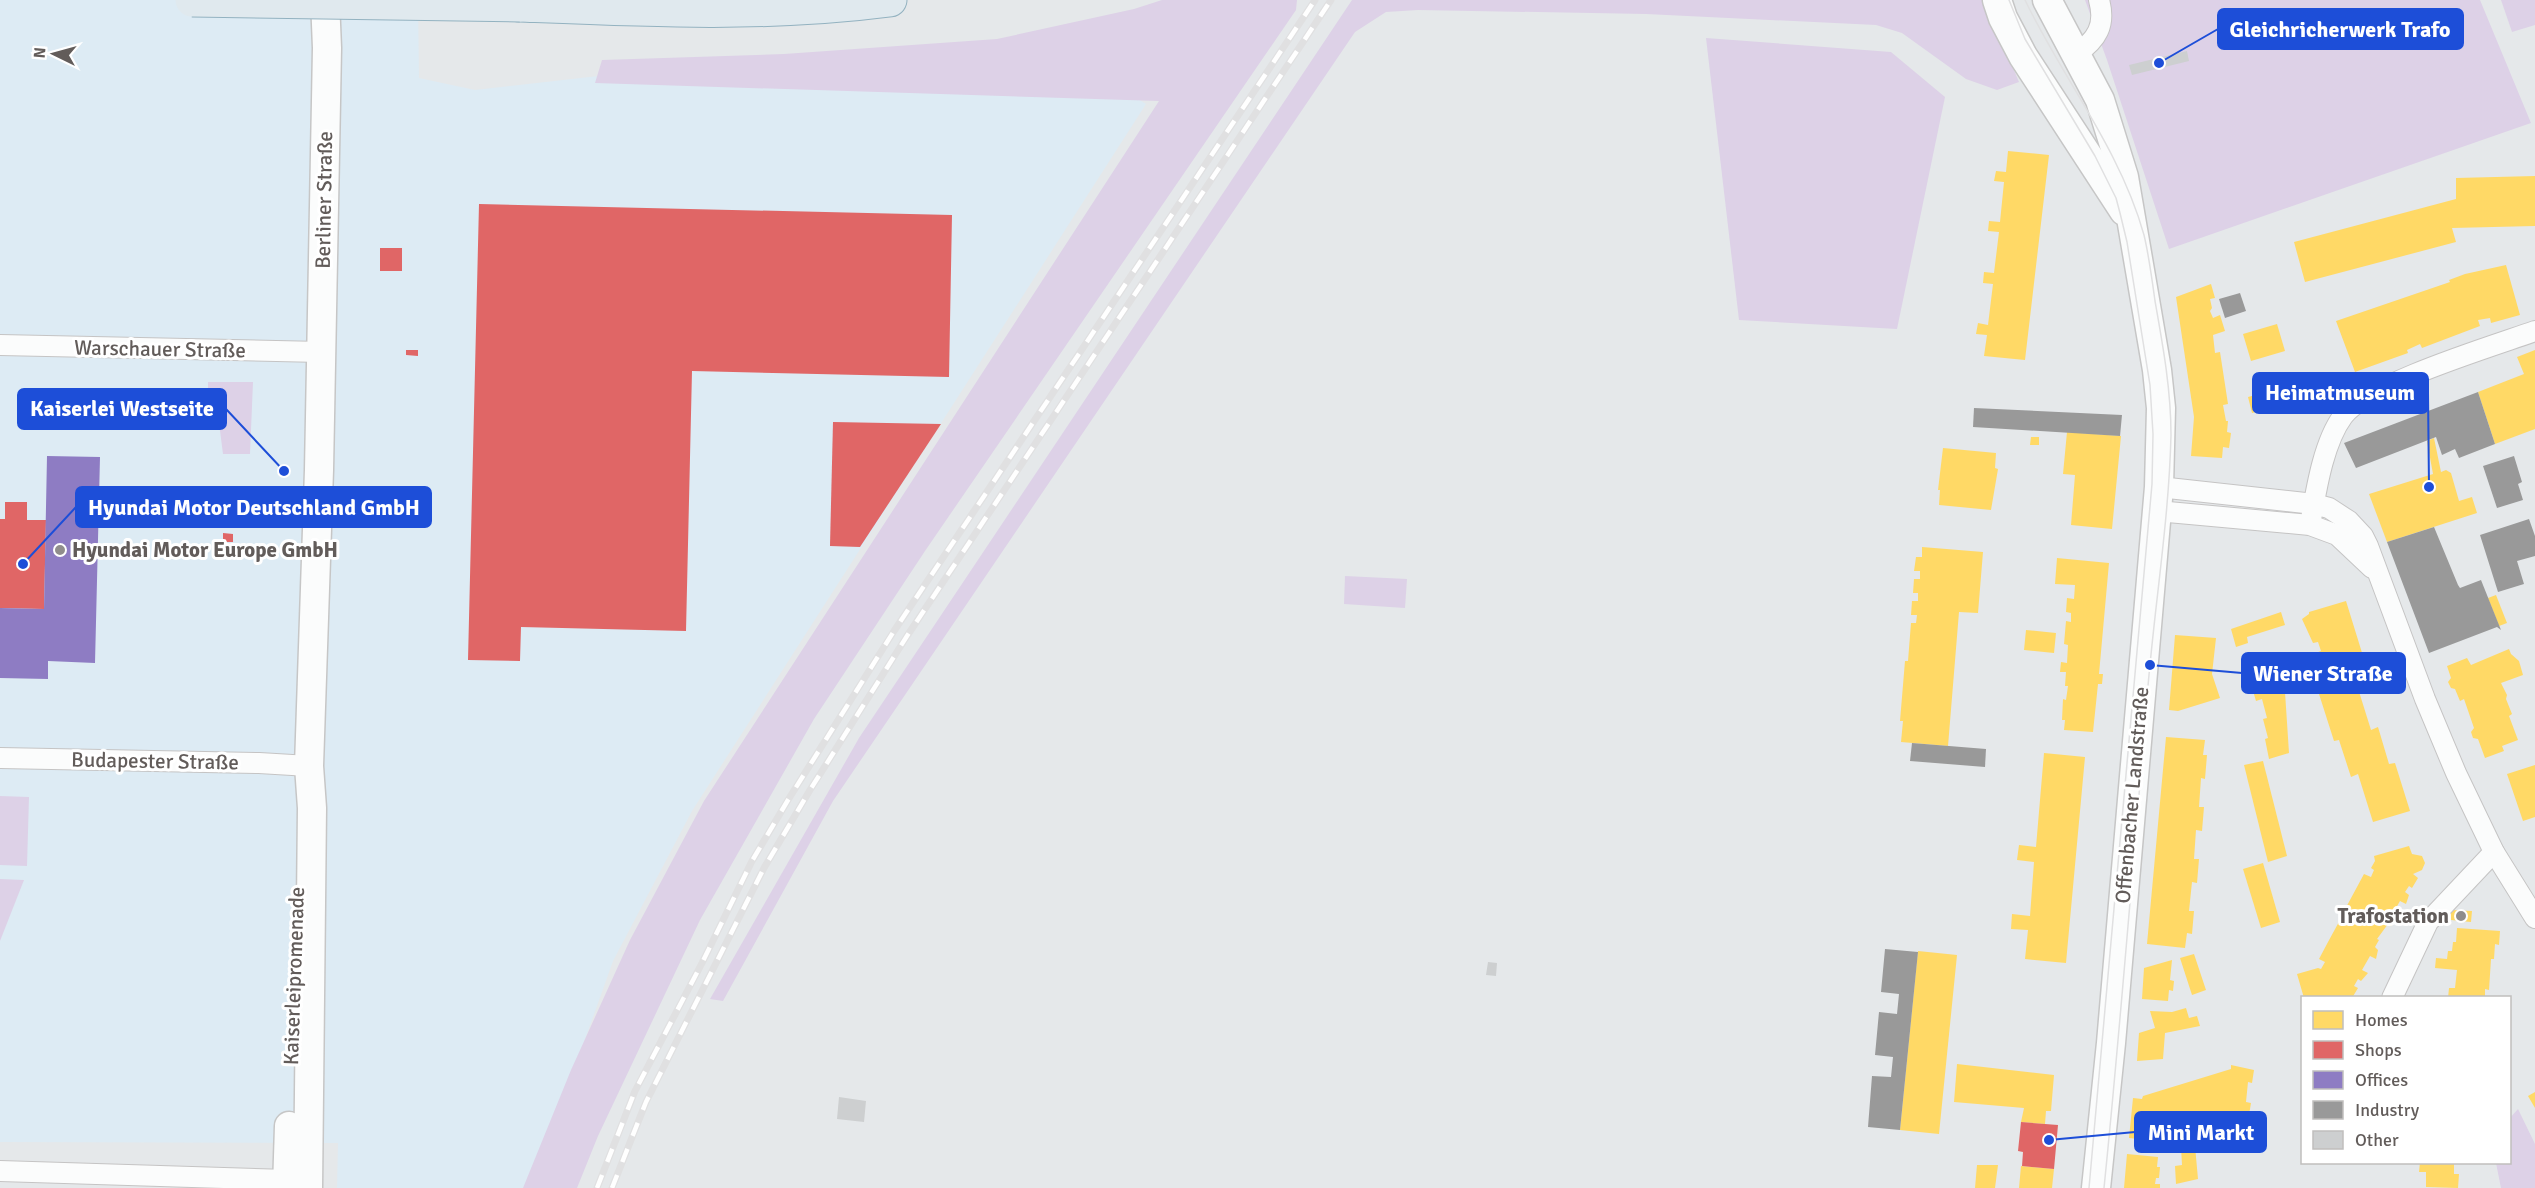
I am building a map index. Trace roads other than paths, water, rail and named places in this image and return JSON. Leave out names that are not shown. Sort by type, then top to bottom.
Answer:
[{"type":"highway","points":[[192,0],[739,10],[843,6],[890,0]]},
{"type":"main road","name":"Berliner Straße","points":[[321,352],[327,48],[325,0]]},
{"type":"main road","name":"Berliner Straße","points":[[327,48],[334,0]]},
{"type":"main road","name":"Offenbacher Landstraße","points":[[1997,0],[2003,18],[2023,56],[2131,223]]},
{"type":"main road","name":"Offenbacher Landstraße","points":[[2047,0],[2100,100],[2124,177],[2157,370],[2161,408],[2158,499],[2112,1037],[2096,1188]]},
{"type":"main road","name":"Kaiserleipromenade","points":[[298,1184],[298,815],[302,788],[309,766],[321,352]]},
{"type":"street","points":[[2076,54],[2086,48],[2100,32],[2102,22],[2099,0]]},
{"type":"street","points":[[2310,525],[2331,436],[2344,414],[2361,400],[2400,381],[2535,331]]},
{"type":"street","name":"Warschauer Straße","points":[[0,345],[321,352]]},
{"type":"street","points":[[2158,499],[2314,504],[2342,515],[2356,526],[2368,546],[2425,699],[2456,772],[2494,852],[2535,918]]},
{"type":"street","points":[[2158,499],[2310,525],[2337,535],[2380,576]]},
{"type":"street","name":"Budapester Straße","points":[[0,758],[309,766]]},
{"type":"street","points":[[2393,996],[2428,922],[2494,852]]},
{"type":"street","points":[[0,1171],[298,1184]]},
{"type":"tram line","points":[[2009,0],[2025,39],[2095,156],[2116,198],[2127,242],[2150,385],[2153,434],[2152,484],[2089,1188]]},
{"type":"tram line","points":[[2025,0],[2106,144],[2134,203],[2147,251],[2170,401],[2168,498],[2148,686],[2104,1188]]},
{"type":"railway","points":[[597,1188],[635,1091],[752,861],[788,800],[894,631],[1315,0]]},
{"type":"railway","points":[[612,1188],[646,1102],[764,868],[810,790],[907,636],[1331,0]]},
{"type":"place","name":"Gleichricherwerk Trafo","points":[[2159,63]]},
{"type":"place","name":"Kaiserlei Westseite","points":[[284,471]]},
{"type":"place","name":"Heimatmuseum","points":[[2429,487]]},
{"type":"place","name":"Hyundai Motor Europe GmbH","points":[[60,550]]},
{"type":"place","name":"Hyundai Motor Deutschland GmbH","points":[[23,564]]},
{"type":"place","name":"Wiener Straße","points":[[2150,665]]},
{"type":"place","name":"Trafostation","points":[[2461,916]]},
{"type":"place","name":"Mini Markt","points":[[2049,1140]]}]
